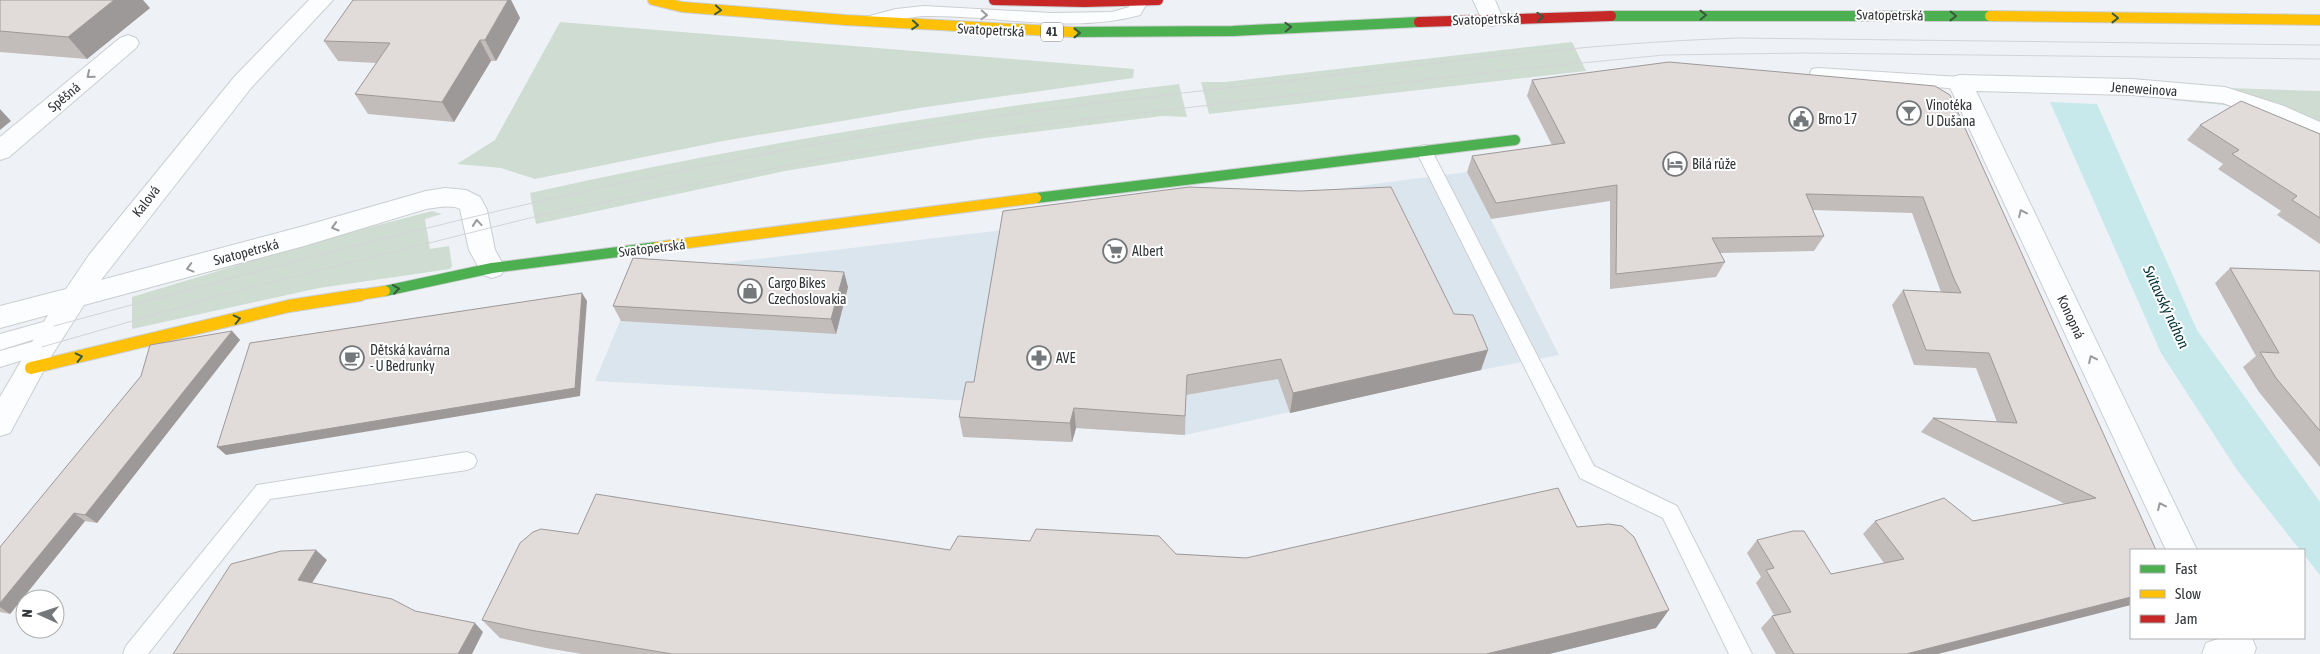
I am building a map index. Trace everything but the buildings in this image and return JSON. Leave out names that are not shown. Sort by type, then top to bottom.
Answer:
[{"type":"main road","name":"Svatopetrská","points":[[653,0],[682,7],[1009,32],[1121,33],[1488,9],[2320,20]]},
{"type":"main road","points":[[994,0],[1158,0]]},
{"type":"main road","name":"Svatopetrská","points":[[492,268],[1515,140]]},
{"type":"main road","points":[[42,347],[411,287],[492,268]]},
{"type":"street","name":"Kalová","points":[[0,424],[42,347],[71,300],[170,171],[244,82],[322,0]]},
{"type":"street","name":"Spěšná","points":[[0,151],[128,43]]},
{"type":"street","name":"Jeneweinova","points":[[1960,83],[2132,87],[2225,95],[2275,112],[2320,132]]},
{"type":"street","name":"Konopná","points":[[1960,83],[2182,549]]},
{"type":"street","name":"Svatopetrská","points":[[0,317],[71,300],[304,236],[426,200],[446,197],[468,200],[473,206],[481,249],[492,268]]},
{"type":"lane","points":[[866,22],[896,14],[924,11],[1051,18],[1112,18],[1135,11],[1141,0]]},
{"type":"lane","points":[[1818,73],[1960,83]]},
{"type":"lane","points":[[1424,151],[1587,472],[1670,512],[1742,654]]},
{"type":"lane","points":[[0,342],[42,347]]},
{"type":"lane","points":[[0,359],[42,347]]},
{"type":"lane","points":[[134,654],[264,491],[467,461]]},
{"type":"shaded area","points":[[560,22],[1134,69],[1133,78],[919,108],[723,141],[535,179],[501,168],[457,164],[495,140]]},
{"type":"shaded area","points":[[1572,42],[1586,71],[1209,114],[1201,82],[1225,82]]},
{"type":"shaded area","points":[[1179,84],[1187,117],[1162,116],[985,138],[785,171],[536,224],[530,193],[691,160],[853,131],[1097,94]]},
{"type":"shaded area","points":[[2165,86],[2320,91],[2320,135],[2224,105],[2172,100]]},
{"type":"shaded area","points":[[1467,172],[1559,355],[1481,370],[1185,435],[1076,428],[1072,442],[963,437],[970,401],[595,381],[640,273],[1189,208]]},
{"type":"shaded area","points":[[432,211],[442,214],[425,219],[430,249],[449,246],[452,266],[450,269],[319,288],[132,329],[132,297],[317,241]]},
{"type":"water","name":"Svitavský náhon","points":[[2050,102],[2097,104],[2197,330],[2320,502],[2320,575],[2305,556],[2305,549],[2299,549],[2237,470],[2161,353]]},
{"type":"tram line","points":[[54,326],[347,248],[642,178],[841,140],[1067,107],[1516,54],[1627,44],[1739,38],[2320,45]]},
{"type":"tram line","points":[[42,347],[240,290],[554,212],[846,154],[1031,126],[1509,70],[1664,55],[1805,53],[2320,59]]},
{"type":"traffic: fast","points":[[1611,16],[1990,16]]},
{"type":"traffic: fast","points":[[1072,32],[1233,31],[1419,22]]},
{"type":"traffic: fast","points":[[1036,198],[1515,140]]},
{"type":"traffic: fast","points":[[385,291],[492,268],[657,247]]},
{"type":"traffic: slow","points":[[653,0],[682,7],[845,20],[1072,32]]},
{"type":"traffic: slow","points":[[1990,16],[2320,20]]},
{"type":"traffic: slow","points":[[657,247],[1036,198]]},
{"type":"traffic: slow","points":[[31,368],[289,306],[385,291]]},
{"type":"traffic: jam","points":[[994,0],[1084,2],[1158,0]]},
{"type":"traffic: jam","points":[[1419,22],[1611,16]]},
{"type":"place","name":"Vinotéka U Dušana","points":[[1909,113]]},
{"type":"place","name":"Brno 17","points":[[1801,119]]},
{"type":"place","name":"Bílá růže","points":[[1675,164]]},
{"type":"place","name":"Albert","points":[[1115,251]]},
{"type":"place","name":"Cargo Bikes Czechoslovakia","points":[[750,291]]},
{"type":"place","name":"Dětská kavárna - U Bedrunky","points":[[352,358]]},
{"type":"place","name":"AVE","points":[[1039,358]]}]
